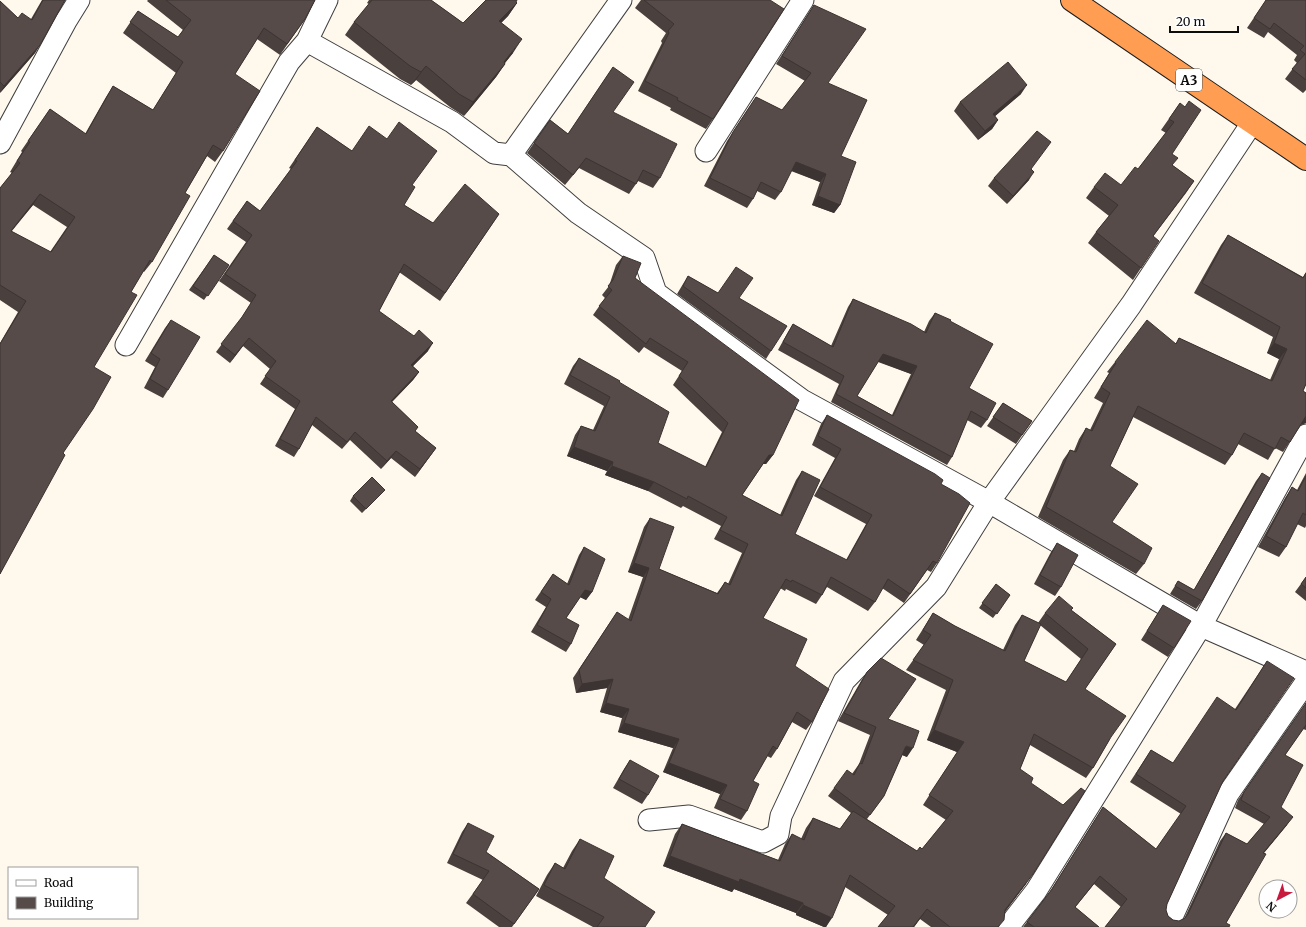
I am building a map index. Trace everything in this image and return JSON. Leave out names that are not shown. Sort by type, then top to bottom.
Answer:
[{"type":"highway","name":"A3","points":[[1072,0],[1306,159]]},
{"type":"street","points":[[0,142],[66,21],[80,0]]},
{"type":"street","points":[[126,345],[289,62],[307,41],[327,0]]},
{"type":"street","points":[[511,155],[621,0]]},
{"type":"street","points":[[706,151],[803,0]]},
{"type":"street","points":[[307,41],[452,122],[494,153],[511,155],[578,213],[644,258],[656,293],[802,400],[989,502],[1201,626],[1306,672]]},
{"type":"street","points":[[649,820],[689,816],[763,842],[778,834],[781,816],[844,681],[936,587],[989,502],[1131,305],[1252,123]]},
{"type":"street","points":[[1008,927],[1036,891],[1201,626],[1306,435]]},
{"type":"street","points":[[1172,917],[1228,794],[1306,682]]},
{"type":"building","points":[[43,0],[65,0],[40,45],[4,86],[0,82],[0,1],[18,18],[22,13],[32,20]]},
{"type":"building","points":[[166,0],[315,0],[305,19],[287,44],[264,28],[235,74],[260,91],[223,151],[213,145],[185,193],[190,196],[152,262],[150,260],[131,292],[137,295],[94,367],[111,377],[93,409],[63,453],[65,455],[0,574],[0,344],[26,301],[0,285],[0,188],[20,163],[17,161],[30,142],[28,141],[50,109],[86,134],[113,86],[153,110],[183,62],[130,22],[138,11],[178,37],[191,20]],"holes":[[[40,194],[75,217],[51,252],[11,231]]]},
{"type":"building","points":[[372,0],[431,0],[463,23],[486,0],[517,0],[517,3],[499,21],[522,39],[504,62],[505,64],[473,102],[459,94],[426,66],[421,72],[410,66],[354,22]]},
{"type":"building","points":[[644,0],[770,0],[784,9],[713,119],[677,100],[678,98],[645,81],[669,33],[668,31],[674,24]]},
{"type":"building","points":[[1266,0],[1306,0],[1306,80],[1292,69],[1305,54],[1300,50],[1304,46],[1274,23],[1270,29],[1254,18]]},
{"type":"building","points":[[814,5],[866,29],[828,83],[867,100],[841,156],[856,162],[840,205],[818,196],[826,174],[796,162],[781,192],[761,182],[753,199],[710,178],[733,132],[756,97],[782,110],[811,73],[782,56]]},
{"type":"building","points":[[1008,62],[1027,85],[993,114],[998,120],[985,131],[960,102]]},
{"type":"building","points":[[613,67],[634,82],[613,112],[677,144],[660,178],[643,170],[636,184],[586,158],[573,175],[534,143],[550,120],[568,134]]},
{"type":"building","points":[[1189,101],[1201,110],[1172,154],[1178,158],[1172,165],[1194,181],[1153,236],[1159,241],[1141,268],[1096,232],[1118,205],[1094,187],[1105,173],[1121,185],[1135,167],[1138,169],[1174,122],[1169,119],[1180,103],[1185,107]]},
{"type":"building","points":[[399,122],[437,151],[412,185],[415,187],[404,205],[433,223],[465,184],[499,214],[445,293],[404,264],[379,311],[414,336],[419,330],[433,343],[411,365],[419,372],[391,401],[418,427],[415,431],[436,448],[420,469],[396,451],[387,461],[355,432],[347,442],[316,417],[299,449],[280,439],[300,401],[265,376],[276,361],[249,338],[235,355],[221,344],[242,317],[256,295],[225,274],[252,235],[233,221],[247,201],[260,211],[297,161],[295,160],[317,127],[352,151],[369,126],[387,139]]},
{"type":"building","points":[[1037,131],[1051,142],[1031,169],[1034,172],[1013,196],[994,178]]},
{"type":"building","points":[[1228,235],[1303,278],[1306,273],[1306,384],[1303,391],[1306,393],[1306,416],[1290,442],[1281,437],[1275,449],[1244,433],[1232,455],[1138,406],[1110,466],[1138,484],[1112,522],[1152,548],[1144,564],[1046,507],[1070,450],[1076,452],[1086,428],[1092,431],[1110,393],[1101,387],[1116,363],[1115,362],[1147,320],[1176,344],[1179,338],[1272,381],[1287,349],[1274,343],[1280,327],[1202,283]]},
{"type":"building","points":[[214,255],[229,265],[208,296],[193,286]]},
{"type":"building","points":[[623,256],[641,263],[635,278],[799,400],[773,455],[769,455],[742,495],[782,516],[802,471],[820,480],[795,534],[847,560],[872,515],[820,487],[841,449],[818,436],[827,415],[935,474],[943,480],[941,484],[959,494],[970,503],[937,563],[933,561],[910,594],[888,579],[875,602],[831,577],[822,595],[792,580],[791,582],[786,579],[763,618],[807,639],[795,666],[829,689],[812,722],[797,712],[777,749],[773,746],[753,781],[759,784],[747,811],[720,799],[727,785],[669,763],[679,739],[624,723],[629,709],[606,703],[613,679],[582,684],[579,670],[617,612],[631,621],[649,568],[634,563],[650,518],[674,527],[659,569],[718,594],[725,582],[730,585],[748,544],[720,530],[727,517],[688,496],[687,499],[654,482],[612,466],[613,462],[574,447],[581,426],[595,431],[610,397],[570,375],[579,358],[620,381],[619,382],[669,412],[658,443],[706,467],[728,423],[679,376],[688,362],[650,338],[646,344],[599,306],[612,290],[608,286],[613,280]]},
{"type":"building","points":[[736,267],[753,278],[739,298],[787,326],[771,351],[683,286],[688,276],[718,293]]},
{"type":"building","points":[[853,299],[911,324],[926,333],[935,313],[951,320],[950,321],[993,344],[969,388],[996,403],[987,420],[971,411],[952,457],[836,394],[844,376],[783,342],[793,324],[833,347]],"holes":[[[883,354],[917,366],[893,416],[857,396]]]},
{"type":"building","points":[[171,320],[200,337],[168,390],[150,379],[160,359],[151,353]]},
{"type":"building","points":[[1003,403],[1032,421],[1022,435],[993,417]]},
{"type":"building","points":[[1262,473],[1270,478],[1202,601],[1175,586],[1178,581],[1194,590]]},
{"type":"building","points":[[1306,476],[1306,515],[1303,513],[1286,547],[1266,536],[1292,487],[1298,491]]},
{"type":"building","points":[[372,477],[385,490],[366,509],[353,496]]},
{"type":"building","points":[[1057,543],[1078,555],[1061,587],[1040,575]]},
{"type":"building","points":[[584,547],[605,559],[592,592],[585,590],[566,618],[579,625],[571,644],[537,625],[551,599],[541,592],[553,574],[569,585]]},
{"type":"building","points":[[1306,577],[1306,588],[1301,584]]},
{"type":"building","points":[[996,584],[1010,595],[997,614],[982,603]]},
{"type":"building","points":[[1059,596],[1073,608],[1071,610],[1116,644],[1085,689],[1126,716],[1111,737],[1093,768],[1034,734],[1020,769],[1033,778],[1031,783],[1063,805],[1081,788],[1085,791],[1033,874],[1005,910],[1004,920],[998,927],[950,927],[927,909],[913,927],[878,927],[895,906],[850,875],[832,918],[803,905],[803,903],[740,879],[739,882],[670,856],[682,824],[780,861],[792,834],[804,840],[813,818],[840,829],[853,811],[917,851],[920,847],[922,849],[953,811],[929,795],[964,742],[934,730],[953,680],[913,660],[931,635],[923,630],[933,613],[955,626],[1005,651],[1022,615],[1041,624],[1024,661],[1066,682],[1088,649],[1045,613]]},
{"type":"building","points":[[1163,605],[1191,621],[1174,648],[1147,631]]},
{"type":"building","points":[[881,658],[916,679],[888,719],[919,731],[913,748],[906,746],[884,796],[870,815],[834,788],[847,770],[854,775],[860,763],[862,764],[876,727],[844,713],[867,672]]},
{"type":"building","points":[[1267,661],[1294,678],[1223,781],[1167,904],[1166,910],[1168,916],[1173,920],[1179,921],[1185,918],[1226,833],[1247,844],[1270,817],[1241,800],[1244,792],[1306,703],[1306,725],[1285,755],[1303,765],[1281,807],[1293,817],[1263,853],[1266,854],[1226,923],[1230,925],[1229,927],[1105,927],[1127,899],[1100,876],[1075,907],[1099,927],[1034,927],[1027,922],[1052,889],[1103,807],[1156,849],[1186,806],[1136,774],[1151,750],[1173,763],[1217,697],[1236,710]]},
{"type":"building","points":[[630,760],[659,776],[648,795],[619,779]]},
{"type":"building","points":[[468,823],[494,836],[486,852],[539,889],[514,924],[473,894],[489,871],[453,854]]},
{"type":"building","points":[[580,839],[614,856],[604,878],[655,912],[645,927],[597,927],[604,917],[544,885],[555,863],[565,869]]}]
